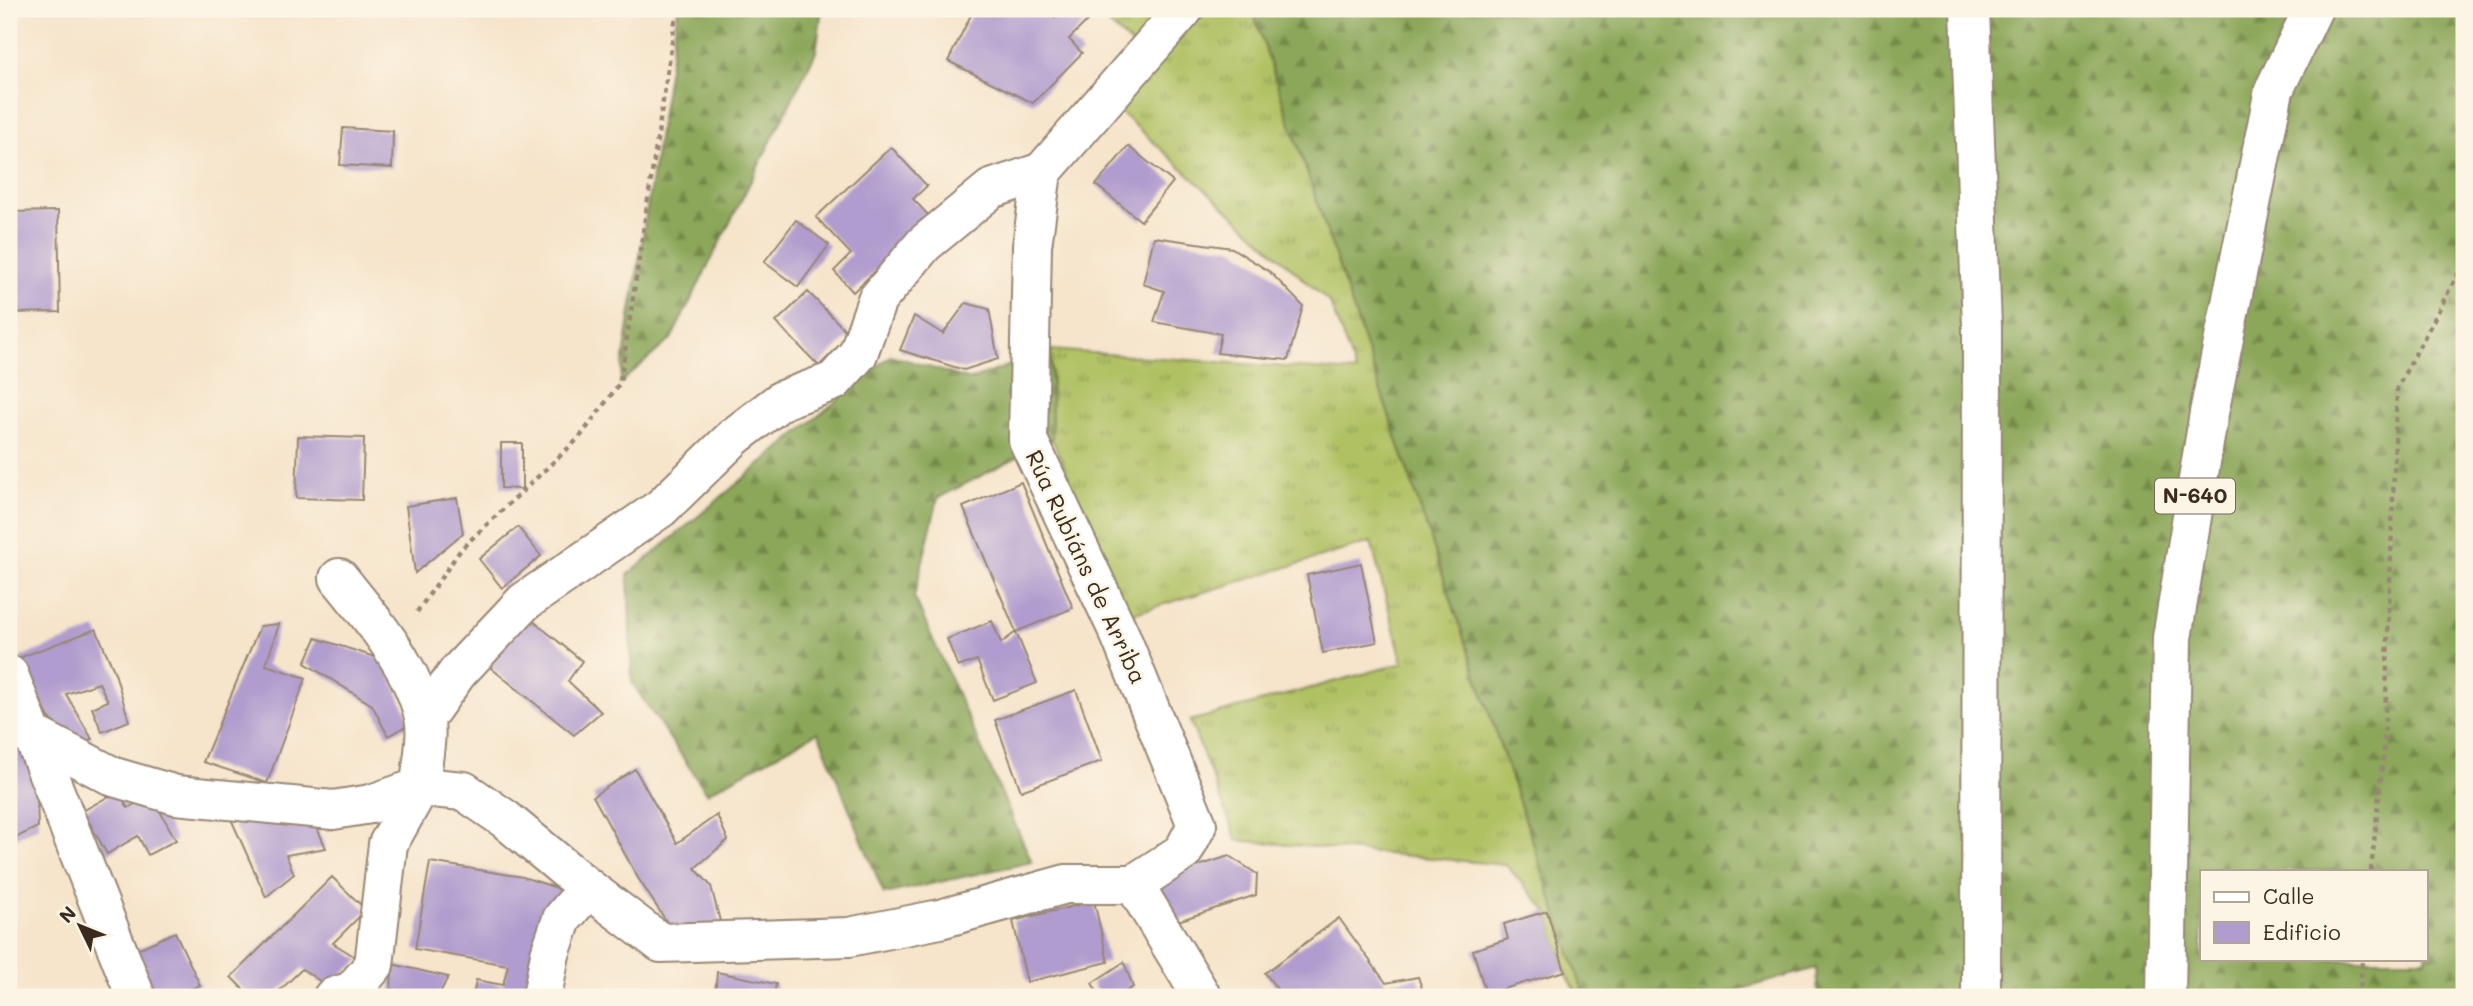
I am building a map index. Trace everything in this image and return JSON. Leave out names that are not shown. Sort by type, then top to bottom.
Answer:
[{"type":"main road","points":[[425,718],[458,671],[524,602],[661,508],[736,436],[782,400],[834,381],[858,354],[877,300],[924,244],[992,189],[1042,172],[1184,9]]},
{"type":"main road","points":[[1970,9],[1982,327],[1981,997]]},
{"type":"main road","name":"N-640","points":[[2166,997],[2172,638],[2209,414],[2274,90],[2313,9]]},
{"type":"main road","name":"Rúa Rubiáns de Arriba","points":[[1042,172],[1032,246],[1028,440],[1120,635],[1198,825],[1183,852],[1134,884]]},
{"type":"main road","points":[[340,578],[371,617],[402,664],[425,718],[420,788],[388,844],[374,965],[358,992]]},
{"type":"main road","points":[[9,676],[19,732],[136,997]]},
{"type":"main road","points":[[19,732],[114,777],[176,795],[333,810],[371,804],[420,788],[464,791],[506,819],[588,888],[661,943],[849,937],[940,919],[1066,884],[1134,884],[1202,997]]},
{"type":"main road","points":[[542,997],[550,954],[562,919],[588,888]]},
{"type":"path","points":[[402,664],[418,609],[462,548],[579,438],[620,383],[677,9]]},
{"type":"path","points":[[2371,870],[2384,748],[2397,387],[2464,264]]},
{"type":"path","points":[[2360,997],[2362,960]]},
{"type":"green space","points":[[678,9],[822,9],[816,52],[671,339],[620,383]]},
{"type":"green space","points":[[1092,9],[1252,9],[1585,997],[1579,997],[1565,971],[1547,911],[1506,865],[1237,840],[1190,721],[1403,663],[1371,542],[1128,615],[1052,439],[1051,350],[1356,372],[1330,303],[1106,99],[1144,55]]},
{"type":"green space","points":[[1252,9],[2464,9],[2464,997],[1818,997],[1816,968],[1714,997],[1585,997]]},
{"type":"green space","points":[[1051,350],[1052,439],[938,498],[914,597],[1032,862],[884,894],[818,732],[707,793],[632,683],[628,575],[891,355],[970,380]]},
{"type":"building","points":[[974,9],[1039,9],[1055,17],[1059,9],[1076,9],[1088,20],[1069,39],[1082,53],[1033,103],[948,61]]},
{"type":"building","points":[[343,128],[393,131],[392,168],[340,165]]},
{"type":"building","points":[[1128,146],[1173,182],[1141,221],[1096,185]]},
{"type":"building","points":[[891,147],[927,186],[913,199],[931,218],[853,292],[834,271],[851,254],[816,217]]},
{"type":"building","points":[[58,211],[60,312],[9,313],[9,212]]},
{"type":"building","points":[[796,220],[829,245],[798,287],[764,262]]},
{"type":"building","points":[[1154,237],[1232,248],[1270,272],[1303,306],[1288,360],[1217,353],[1221,334],[1154,322],[1164,291],[1143,284]]},
{"type":"building","points":[[808,292],[850,335],[819,366],[776,322]]},
{"type":"building","points":[[966,303],[989,309],[998,359],[964,370],[900,350],[914,316],[943,334]]},
{"type":"building","points":[[298,436],[364,438],[362,500],[296,498]]},
{"type":"building","points":[[501,443],[522,443],[522,489],[501,488]]},
{"type":"building","points":[[1021,482],[1073,608],[1016,632],[963,507]]},
{"type":"building","points":[[457,498],[463,533],[415,573],[406,506]]},
{"type":"building","points":[[518,527],[541,556],[502,588],[479,559]]},
{"type":"building","points":[[1361,563],[1377,642],[1323,653],[1307,575]]},
{"type":"building","points":[[526,615],[582,661],[568,681],[601,712],[574,735],[481,660]]},
{"type":"building","points":[[992,621],[1001,643],[1016,632],[1037,683],[993,700],[977,660],[958,667],[947,639]]},
{"type":"building","points":[[279,624],[266,665],[306,678],[267,783],[203,762],[260,626]]},
{"type":"building","points":[[96,629],[115,673],[129,721],[102,732],[92,708],[108,701],[99,683],[66,694],[92,739],[74,746],[48,716],[21,657]]},
{"type":"building","points":[[316,638],[384,660],[411,724],[388,736],[372,705],[305,663]]},
{"type":"building","points":[[1076,690],[1102,761],[1021,791],[995,720]]},
{"type":"building","points":[[9,740],[24,743],[45,796],[37,799],[38,827],[9,841]]},
{"type":"building","points":[[635,769],[677,843],[717,815],[728,840],[695,868],[711,886],[721,925],[672,930],[638,878],[593,796]]},
{"type":"building","points":[[118,791],[128,808],[151,795],[176,840],[148,855],[138,836],[107,854],[83,811]]},
{"type":"building","points":[[231,819],[313,819],[326,848],[286,855],[294,874],[266,897]]},
{"type":"building","points":[[1229,856],[1257,874],[1256,895],[1178,921],[1155,880]]},
{"type":"building","points":[[430,862],[523,877],[566,891],[529,997],[473,997],[476,980],[503,985],[508,965],[415,949]]},
{"type":"building","points":[[332,877],[366,910],[333,943],[360,960],[327,986],[302,969],[273,997],[251,997],[231,977]]},
{"type":"building","points":[[1094,901],[1108,962],[1027,982],[1013,921]]},
{"type":"building","points":[[1547,911],[1565,971],[1486,994],[1473,950],[1508,939],[1504,924]]},
{"type":"building","points":[[1339,918],[1386,983],[1418,977],[1425,997],[1283,997],[1265,973]]},
{"type":"building","points":[[175,932],[200,985],[173,997],[152,997],[131,952]]},
{"type":"building","points":[[1124,962],[1133,987],[1118,997],[1100,997],[1092,983]]},
{"type":"building","points":[[392,964],[448,977],[438,997],[399,997],[391,991]]},
{"type":"building","points":[[717,972],[776,984],[774,997],[715,997]]}]
